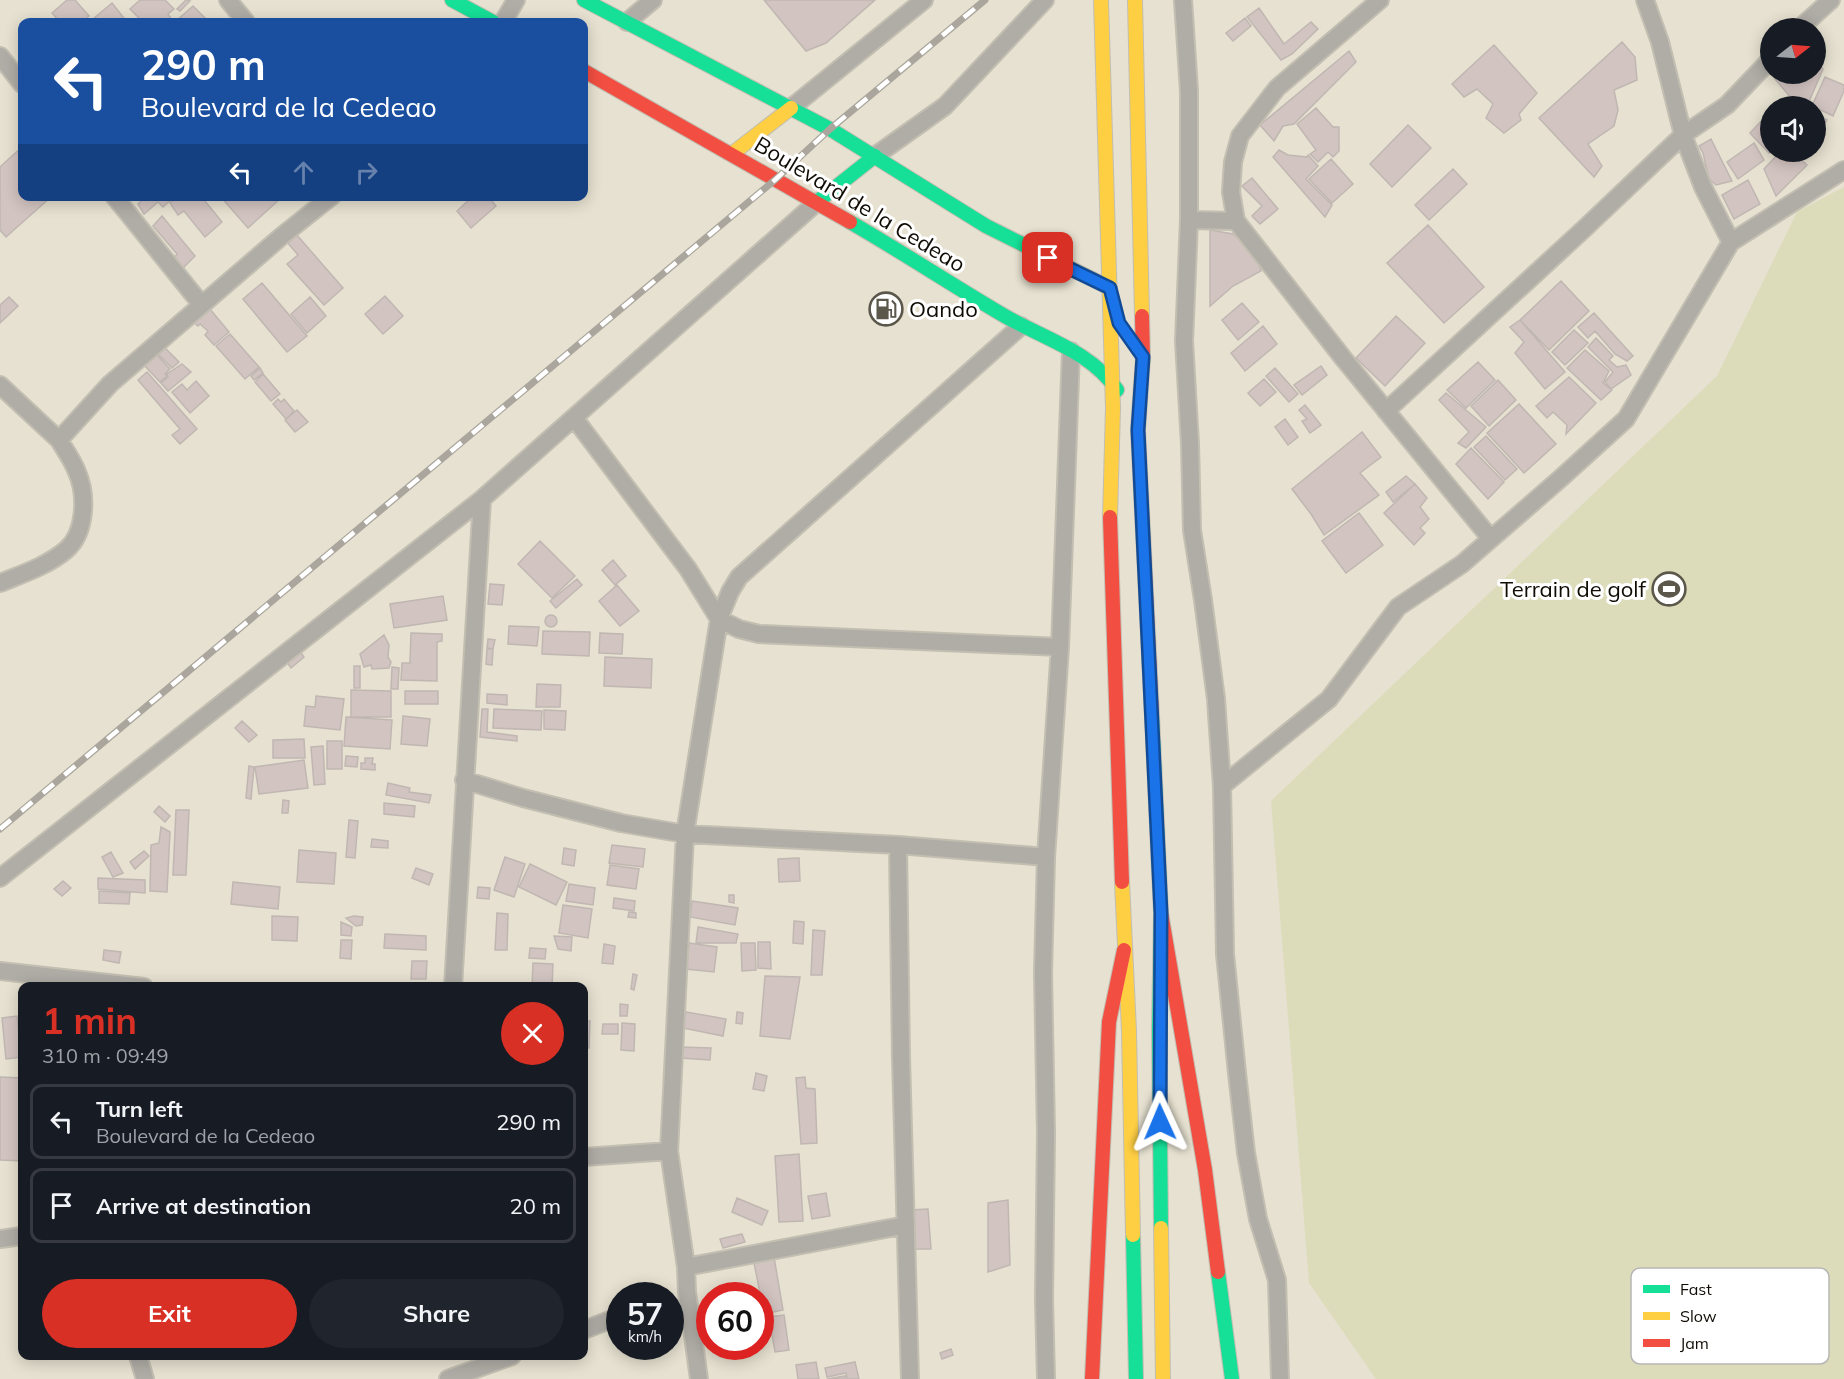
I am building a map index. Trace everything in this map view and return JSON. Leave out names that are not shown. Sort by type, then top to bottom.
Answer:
[{"type":"main road","points":[[452,0],[486,18]]},
{"type":"main road","name":"Boulevard de la Cedeao","points":[[584,0],[791,108],[875,156],[987,226],[1110,288]]},
{"type":"main road","points":[[1101,0],[1113,408],[1109,505],[1124,950],[1129,1031],[1136,1379]]},
{"type":"main road","points":[[1135,0],[1143,357],[1138,430],[1161,913],[1159,1041],[1163,1379]]},
{"type":"main road","name":"Boulevard de la Cedeao","points":[[588,73],[818,202],[1021,326],[1089,361],[1111,378]]},
{"type":"main road","points":[[733,153],[791,108]]},
{"type":"main road","points":[[818,202],[875,156]]},
{"type":"main road","points":[[1110,288],[1119,323],[1143,357]]},
{"type":"main road","points":[[1111,378],[1138,430]]},
{"type":"main road","points":[[1161,913],[1205,1170],[1232,1379]]},
{"type":"main road","points":[[1092,1379],[1109,1022],[1124,950]]},
{"type":"street","points":[[228,0],[243,18]]},
{"type":"street","points":[[505,18],[516,0]]},
{"type":"street","points":[[627,22],[653,0]]},
{"type":"street","points":[[875,156],[945,106],[1046,0]]},
{"type":"street","points":[[1183,0],[1189,91],[1189,220],[1184,341],[1192,530],[1216,699],[1222,786],[1225,954],[1236,1061],[1246,1153],[1256,1208],[1277,1280],[1280,1379]]},
{"type":"street","points":[[1396,0],[1379,2],[1277,88],[1240,136],[1233,162],[1231,192],[1236,221],[1342,358],[1491,539]]},
{"type":"street","points":[[1645,0],[1660,42],[1683,135],[1703,187],[1731,242]]},
{"type":"street","points":[[1811,18],[1832,0]]},
{"type":"street","points":[[791,108],[912,3]]},
{"type":"street","points":[[0,56],[18,79]]},
{"type":"street","points":[[1386,411],[1683,135],[1727,105],[1760,70]]},
{"type":"street","points":[[1222,786],[1329,699],[1398,607],[1462,564],[1626,419],[1731,242],[1844,170]]},
{"type":"street","points":[[118,201],[201,304]]},
{"type":"street","points":[[58,440],[110,384],[201,304],[326,201]]},
{"type":"street","points":[[0,878],[482,499],[818,202]]},
{"type":"street","points":[[1189,220],[1236,221]]},
{"type":"street","points":[[699,1379],[669,1151],[685,834],[719,619],[739,577],[1021,326]]},
{"type":"street","points":[[1046,1379],[1044,1299],[1046,1133],[1043,973],[1046,857],[1060,646],[1071,351]]},
{"type":"street","points":[[0,385],[58,440],[77,472],[83,496],[81,529],[68,549],[36,568],[0,583]]},
{"type":"street","points":[[575,419],[688,568],[719,619],[739,629],[759,634],[1060,646]]},
{"type":"street","points":[[453,982],[482,499]]},
{"type":"street","points":[[464,780],[621,823],[685,834],[898,845],[1046,857]]},
{"type":"street","points":[[898,845],[910,1379]]},
{"type":"street","points":[[0,971],[99,982]]},
{"type":"street","points":[[588,1157],[669,1151]]},
{"type":"street","points":[[686,1267],[906,1225]]},
{"type":"street","points":[[0,1239],[18,1237]]},
{"type":"street","points":[[588,1328],[606,1321]]},
{"type":"street","points":[[139,1360],[145,1379]]},
{"type":"street","points":[[448,1379],[501,1360]]},
{"type":"green space","name":"Terrain de golf","points":[[1844,187],[1844,1379],[1376,1379],[1309,1283],[1271,801],[1717,376],[1797,212]]},
{"type":"building","points":[[67,0],[75,0],[89,16],[87,18],[56,18],[52,13]]},
{"type":"building","points":[[140,0],[165,0],[174,9],[168,14],[171,18],[139,18],[130,9]]},
{"type":"building","points":[[186,0],[190,1],[180,11],[177,9]]},
{"type":"building","points":[[764,0],[875,0],[826,43],[806,51]]},
{"type":"building","points":[[112,3],[124,18],[94,18]]},
{"type":"building","points":[[193,6],[205,18],[180,18]]},
{"type":"building","points":[[1259,8],[1284,44],[1311,22],[1318,29],[1292,54],[1281,60],[1247,17]]},
{"type":"building","points":[[1245,18],[1251,26],[1233,41],[1226,33]]},
{"type":"building","points":[[1622,42],[1635,57],[1637,80],[1614,90],[1618,110],[1614,126],[1588,144],[1602,166],[1594,177],[1539,118]]},
{"type":"building","points":[[1494,45],[1537,93],[1519,114],[1521,120],[1504,133],[1486,118],[1493,104],[1477,89],[1464,97],[1452,84]]},
{"type":"building","points":[[1349,51],[1356,62],[1294,124],[1283,126],[1274,141],[1260,125]]},
{"type":"building","points":[[1826,77],[1844,85],[1844,91],[1833,116],[1826,113],[1826,96],[1816,96],[1822,84],[1826,84]]},
{"type":"building","points":[[1779,84],[1817,84],[1811,96],[1789,96]]},
{"type":"building","points":[[1316,108],[1333,127],[1339,127],[1339,151],[1333,157],[1328,152],[1318,162],[1310,154],[1316,150],[1297,124]]},
{"type":"building","points":[[1760,122],[1760,144],[1750,133]]},
{"type":"building","points":[[1408,125],[1431,148],[1392,187],[1370,164]]},
{"type":"building","points":[[1711,139],[1732,181],[1716,185],[1709,179],[1699,146]]},
{"type":"building","points":[[1754,143],[1760,153],[1761,162],[1738,179],[1727,162]]},
{"type":"building","points":[[1279,150],[1288,155],[1307,157],[1308,155],[1318,166],[1306,179],[1332,205],[1325,217],[1273,157]]},
{"type":"building","points":[[18,151],[18,201],[46,201],[6,237],[0,230],[0,167]]},
{"type":"building","points":[[1331,159],[1353,184],[1332,203],[1309,179]]},
{"type":"building","points":[[1771,162],[1804,162],[1807,165],[1776,196],[1764,169]]},
{"type":"building","points":[[1453,169],[1467,184],[1429,220],[1415,205]]},
{"type":"building","points":[[1252,178],[1278,209],[1260,224],[1252,216],[1262,206],[1242,186]]},
{"type":"building","points":[[1748,180],[1760,204],[1734,219],[1722,195]]},
{"type":"building","points":[[141,201],[170,201],[163,207],[158,202],[144,214],[138,204]]},
{"type":"building","points":[[172,201],[205,201],[222,222],[205,237],[184,211],[178,215],[170,203]]},
{"type":"building","points":[[224,201],[278,201],[248,228]]},
{"type":"building","points":[[468,201],[492,201],[496,206],[471,228],[457,211]]},
{"type":"building","points":[[162,216],[195,256],[183,268],[173,260],[177,254],[153,226]]},
{"type":"building","points":[[1428,225],[1484,287],[1444,323],[1387,263]]},
{"type":"building","points":[[1210,230],[1233,234],[1255,251],[1261,271],[1233,286],[1210,306]]},
{"type":"building","points":[[296,234],[343,288],[324,305],[287,264],[298,255],[287,242]]},
{"type":"building","points":[[1561,281],[1589,311],[1549,350],[1520,320]]},
{"type":"building","points":[[262,283],[307,336],[287,352],[243,299]]},
{"type":"building","points":[[385,296],[403,316],[383,334],[365,314]]},
{"type":"building","points":[[9,297],[18,306],[0,323],[0,305]]},
{"type":"building","points":[[310,297],[326,316],[307,333],[291,314]]},
{"type":"building","points":[[1242,303],[1259,322],[1238,340],[1222,320]]},
{"type":"building","points":[[209,308],[229,332],[214,345],[205,335],[208,331],[200,324],[198,326],[193,322]]},
{"type":"building","points":[[1594,313],[1633,356],[1627,361],[1615,354],[1595,331],[1588,338],[1578,327]]},
{"type":"building","points":[[1396,316],[1425,343],[1385,386],[1356,358]]},
{"type":"building","points":[[1520,320],[1565,372],[1545,389],[1515,353],[1524,342],[1510,327]]},
{"type":"building","points":[[1263,326],[1277,344],[1245,371],[1231,353]]},
{"type":"building","points":[[1574,330],[1588,343],[1565,365],[1552,352]]},
{"type":"building","points":[[230,334],[259,367],[245,379],[216,346]]},
{"type":"building","points":[[1596,338],[1613,356],[1609,360],[1617,367],[1626,365],[1631,375],[1611,389],[1605,382],[1613,372],[1588,347]]},
{"type":"building","points":[[164,347],[179,362],[172,368],[157,353]]},
{"type":"building","points":[[1585,350],[1609,371],[1603,383],[1612,390],[1601,400],[1567,368]]},
{"type":"building","points":[[156,354],[170,369],[165,374],[167,376],[160,382],[144,365]]},
{"type":"building","points":[[1478,362],[1495,380],[1466,408],[1447,390]]},
{"type":"building","points":[[182,364],[191,372],[168,391],[161,383],[168,377],[167,374]]},
{"type":"building","points":[[1321,366],[1327,375],[1302,395],[1294,385]]},
{"type":"building","points":[[260,368],[263,373],[254,380],[251,376]]},
{"type":"building","points":[[1275,368],[1298,394],[1289,402],[1266,376]]},
{"type":"building","points":[[147,372],[197,429],[180,444],[172,435],[180,429],[138,380]]},
{"type":"building","points":[[263,374],[280,394],[271,401],[255,382]]},
{"type":"building","points":[[1569,377],[1596,403],[1566,434],[1567,425],[1553,412],[1547,418],[1536,406]]},
{"type":"building","points":[[1264,379],[1276,392],[1260,406],[1248,393]]},
{"type":"building","points":[[1498,380],[1516,400],[1489,426],[1471,406]]},
{"type":"building","points":[[196,381],[209,396],[190,413],[172,392],[182,384],[187,390]]},
{"type":"building","points":[[1446,393],[1486,427],[1466,448],[1458,443],[1469,432],[1439,400]]},
{"type":"building","points":[[278,399],[281,402],[284,399],[294,411],[286,419],[273,404]]},
{"type":"building","points":[[1519,404],[1556,444],[1524,473],[1487,433]]},
{"type":"building","points":[[1305,405],[1321,425],[1310,433],[1302,421],[1307,419],[1299,410]]},
{"type":"building","points":[[297,410],[308,422],[295,432],[285,420]]},
{"type":"building","points":[[1285,419],[1298,437],[1288,445],[1275,427]]},
{"type":"building","points":[[1362,432],[1381,457],[1360,473],[1379,495],[1324,535],[1292,489]]},
{"type":"building","points":[[1486,436],[1517,469],[1505,480],[1474,447]]},
{"type":"building","points":[[1471,448],[1504,482],[1488,499],[1456,464]]},
{"type":"building","points":[[1406,476],[1415,484],[1393,502],[1386,492]]},
{"type":"building","points":[[1415,484],[1427,498],[1420,507],[1429,519],[1420,528],[1425,533],[1414,545],[1384,513]]},
{"type":"building","points":[[1359,513],[1383,545],[1346,573],[1322,541]]},
{"type":"building","points":[[540,541],[575,576],[552,598],[518,564]]},
{"type":"building","points":[[613,560],[626,576],[615,585],[602,570]]},
{"type":"building","points":[[577,579],[582,585],[556,608],[550,601]]},
{"type":"building","points":[[490,584],[504,585],[502,605],[488,604]]},
{"type":"building","points":[[617,585],[639,611],[620,626],[599,601]]},
{"type":"building","points":[[443,596],[447,620],[394,628],[390,604]]},
{"type":"building","points":[[553,615],[557,621],[553,627],[549,627],[545,619]]},
{"type":"building","points":[[509,626],[539,627],[537,646],[508,644]]},
{"type":"building","points":[[543,631],[590,632],[589,656],[542,654]]},
{"type":"building","points":[[411,633],[442,634],[442,641],[437,642],[437,681],[401,680],[402,663],[410,663]]},
{"type":"building","points":[[600,633],[623,634],[622,654],[599,653]]},
{"type":"building","points":[[384,635],[389,645],[388,657],[391,662],[389,668],[372,669],[371,665],[364,667],[360,654]]},
{"type":"building","points":[[488,639],[495,640],[493,649],[487,648]]},
{"type":"building","points":[[487,649],[493,649],[492,665],[486,664]]},
{"type":"building","points":[[299,650],[304,657],[291,668],[286,661]]},
{"type":"building","points":[[605,657],[652,659],[651,688],[604,686]]},
{"type":"building","points":[[354,666],[360,666],[360,688],[354,688]]},
{"type":"building","points":[[392,667],[399,668],[398,689],[391,689]]},
{"type":"building","points":[[537,684],[561,685],[560,707],[536,707]]},
{"type":"building","points":[[351,690],[391,691],[391,717],[351,717]]},
{"type":"building","points":[[405,691],[438,691],[438,704],[405,704]]},
{"type":"building","points":[[487,694],[507,695],[507,705],[487,703]]},
{"type":"building","points":[[316,696],[344,699],[340,730],[304,726],[306,706],[315,707]]},
{"type":"building","points":[[482,709],[488,709],[487,732],[517,736],[517,741],[480,737]]},
{"type":"building","points":[[494,709],[542,711],[541,730],[493,728]]},
{"type":"building","points":[[544,710],[566,711],[565,730],[544,729]]},
{"type":"building","points":[[403,716],[430,719],[427,746],[401,744]]},
{"type":"building","points":[[346,717],[392,720],[390,749],[344,746]]},
{"type":"building","points":[[242,721],[257,735],[249,742],[235,728]]},
{"type":"building","points":[[304,739],[305,758],[273,758],[273,740]]},
{"type":"building","points":[[327,741],[342,741],[342,769],[327,769]]},
{"type":"building","points":[[323,746],[325,784],[314,785],[311,747]]},
{"type":"building","points":[[346,756],[358,757],[357,767],[345,766]]},
{"type":"building","points":[[365,758],[373,758],[372,764],[375,764],[375,770],[361,769],[361,763],[365,763]]},
{"type":"building","points":[[304,760],[308,788],[259,794],[255,767]]},
{"type":"building","points":[[249,766],[254,767],[251,799],[246,798]]},
{"type":"building","points":[[388,783],[410,788],[409,792],[431,795],[429,803],[386,795]]},
{"type":"building","points":[[283,800],[289,801],[288,813],[282,813]]},
{"type":"building","points":[[384,803],[415,806],[414,817],[384,814]]},
{"type":"building","points":[[159,806],[170,816],[165,822],[154,812]]},
{"type":"building","points":[[176,810],[189,810],[186,875],[173,875]]},
{"type":"building","points":[[349,820],[358,821],[355,858],[346,857]]},
{"type":"building","points":[[161,827],[170,832],[167,892],[150,891],[151,845],[159,843]]},
{"type":"building","points":[[372,839],[388,841],[388,848],[371,847]]},
{"type":"building","points":[[612,845],[645,849],[643,867],[609,863]]},
{"type":"building","points":[[564,848],[576,850],[574,866],[562,864]]},
{"type":"building","points":[[299,850],[336,853],[334,884],[297,882]]},
{"type":"building","points":[[144,851],[149,856],[135,869],[130,862]]},
{"type":"building","points":[[111,852],[123,873],[113,877],[102,857]]},
{"type":"building","points":[[505,857],[525,864],[514,897],[494,890]]},
{"type":"building","points":[[799,858],[800,881],[779,882],[778,859]]},
{"type":"building","points":[[530,864],[567,882],[556,905],[519,887]]},
{"type":"building","points":[[610,865],[639,869],[636,889],[607,885]]},
{"type":"building","points":[[416,868],[433,874],[429,885],[412,878]]},
{"type":"building","points":[[98,878],[145,880],[145,893],[98,889]]},
{"type":"building","points":[[63,881],[71,888],[62,896],[54,889]]},
{"type":"building","points":[[233,882],[280,887],[278,909],[231,904]]},
{"type":"building","points":[[569,884],[595,888],[593,905],[566,901]]},
{"type":"building","points":[[478,887],[490,888],[489,899],[477,898]]},
{"type":"building","points":[[99,891],[130,893],[129,904],[99,903]]},
{"type":"building","points":[[729,895],[734,895],[734,903],[729,902]]},
{"type":"building","points":[[614,898],[635,901],[634,911],[613,908]]},
{"type":"building","points":[[692,901],[738,908],[735,925],[690,917]]},
{"type":"building","points":[[563,905],[592,909],[588,938],[559,933]]},
{"type":"building","points":[[629,912],[636,913],[636,918],[628,917]]},
{"type":"building","points":[[497,913],[508,914],[507,950],[495,950]]},
{"type":"building","points":[[272,916],[298,917],[297,941],[272,940]]},
{"type":"building","points":[[363,917],[362,925],[356,926],[346,918]]},
{"type":"building","points":[[794,921],[804,922],[803,944],[793,943]]},
{"type":"building","points":[[341,922],[352,927],[351,936],[341,935]]},
{"type":"building","points":[[698,927],[738,934],[736,943],[696,943]]},
{"type":"building","points":[[813,930],[825,931],[822,975],[811,975]]},
{"type":"building","points":[[385,934],[426,936],[426,950],[384,948]]},
{"type":"building","points":[[554,936],[572,937],[571,951],[558,949]]},
{"type":"building","points":[[341,940],[352,940],[351,959],[340,958]]},
{"type":"building","points":[[758,942],[770,942],[771,969],[758,968]]},
{"type":"building","points":[[689,943],[717,947],[714,972],[686,969]]},
{"type":"building","points":[[741,943],[755,943],[756,970],[742,971]]},
{"type":"building","points":[[604,944],[615,946],[613,964],[602,963]]},
{"type":"building","points":[[530,948],[546,949],[545,959],[529,958]]},
{"type":"building","points":[[104,950],[121,952],[119,963],[103,960]]},
{"type":"building","points":[[412,961],[427,961],[426,979],[411,979]]},
{"type":"building","points":[[533,963],[553,964],[552,982],[532,982]]},
{"type":"building","points":[[633,974],[637,975],[634,990],[631,989]]},
{"type":"building","points":[[765,976],[800,977],[790,1039],[760,1036]]},
{"type":"building","points":[[620,1004],[628,1005],[627,1016],[620,1016]]},
{"type":"building","points":[[686,1012],[726,1019],[723,1036],[683,1028]]},
{"type":"building","points":[[737,1012],[743,1013],[742,1024],[736,1023]]},
{"type":"building","points":[[17,1016],[18,1057],[6,1059],[2,1018]]},
{"type":"building","points":[[588,1021],[590,1021],[589,1048]]},
{"type":"building","points":[[622,1023],[635,1024],[634,1051],[621,1050]]},
{"type":"building","points":[[603,1024],[618,1024],[618,1034],[602,1034]]},
{"type":"building","points":[[680,1047],[711,1048],[710,1060],[680,1058]]},
{"type":"building","points":[[756,1073],[767,1076],[764,1091],[753,1089]]},
{"type":"building","points":[[0,1077],[18,1078],[18,1161],[0,1160]]},
{"type":"building","points":[[805,1077],[806,1088],[815,1089],[817,1143],[801,1144],[796,1078]]},
{"type":"building","points":[[799,1154],[803,1221],[779,1222],[775,1156]]},
{"type":"building","points":[[826,1193],[830,1216],[812,1219],[808,1196]]},
{"type":"building","points":[[737,1198],[768,1211],[762,1225],[732,1212]]},
{"type":"building","points":[[1008,1200],[1010,1265],[988,1272],[988,1203]]},
{"type":"building","points":[[928,1209],[931,1249],[910,1249],[910,1210]]},
{"type":"building","points":[[742,1234],[745,1242],[723,1248],[720,1239]]},
{"type":"building","points":[[774,1257],[783,1310],[774,1312],[774,1282],[758,1282],[754,1263]]},
{"type":"building","points":[[784,1315],[789,1350],[775,1352],[774,1316]]},
{"type":"building","points":[[951,1349],[953,1355],[942,1359],[940,1353]]},
{"type":"building","points":[[816,1362],[819,1379],[798,1379],[796,1365]]},
{"type":"building","points":[[855,1362],[859,1379],[847,1379],[846,1373],[827,1377],[825,1368]]},
{"type":"building","points":[[845,1376],[845,1379],[827,1379]]},
{"type":"railway","points":[[0,829],[776,179],[830,129],[985,0]]},
{"type":"traffic: fast","points":[[452,0],[486,18]]},
{"type":"traffic: fast","points":[[584,0],[830,129],[986,226],[1040,253]]},
{"type":"traffic: fast","points":[[817,202],[875,156]]},
{"type":"traffic: fast","points":[[850,222],[1003,315],[1080,355],[1094,365],[1117,390]]},
{"type":"traffic: fast","points":[[1152,716],[1161,913],[1159,1030],[1161,1228]]},
{"type":"traffic: fast","points":[[1133,1235],[1136,1379]]},
{"type":"traffic: fast","points":[[1218,1272],[1232,1379]]},
{"type":"traffic: slow","points":[[1101,0],[1113,408],[1110,517]]},
{"type":"traffic: slow","points":[[1135,0],[1142,316]]},
{"type":"traffic: slow","points":[[733,153],[791,108]]},
{"type":"traffic: slow","points":[[1040,253],[1110,288]]},
{"type":"traffic: slow","points":[[1122,882],[1129,1031],[1133,1235]]},
{"type":"traffic: slow","points":[[1161,1228],[1163,1379]]},
{"type":"traffic: jam","points":[[588,73],[850,222]]},
{"type":"traffic: jam","points":[[1142,316],[1143,357],[1138,430],[1152,716]]},
{"type":"traffic: jam","points":[[1110,517],[1122,882]]},
{"type":"traffic: jam","points":[[1161,913],[1205,1170],[1218,1272]]},
{"type":"traffic: jam","points":[[1092,1379],[1109,1022],[1124,950]]},
{"type":"place","name":"Oando","points":[[886,309]]},
{"type":"place","name":"Terrain de golf","points":[[1669,589]]},
{"type":"route","points":[[1048,258],[1110,288],[1119,323],[1143,357],[1138,430],[1161,913],[1160,1122]]}]
